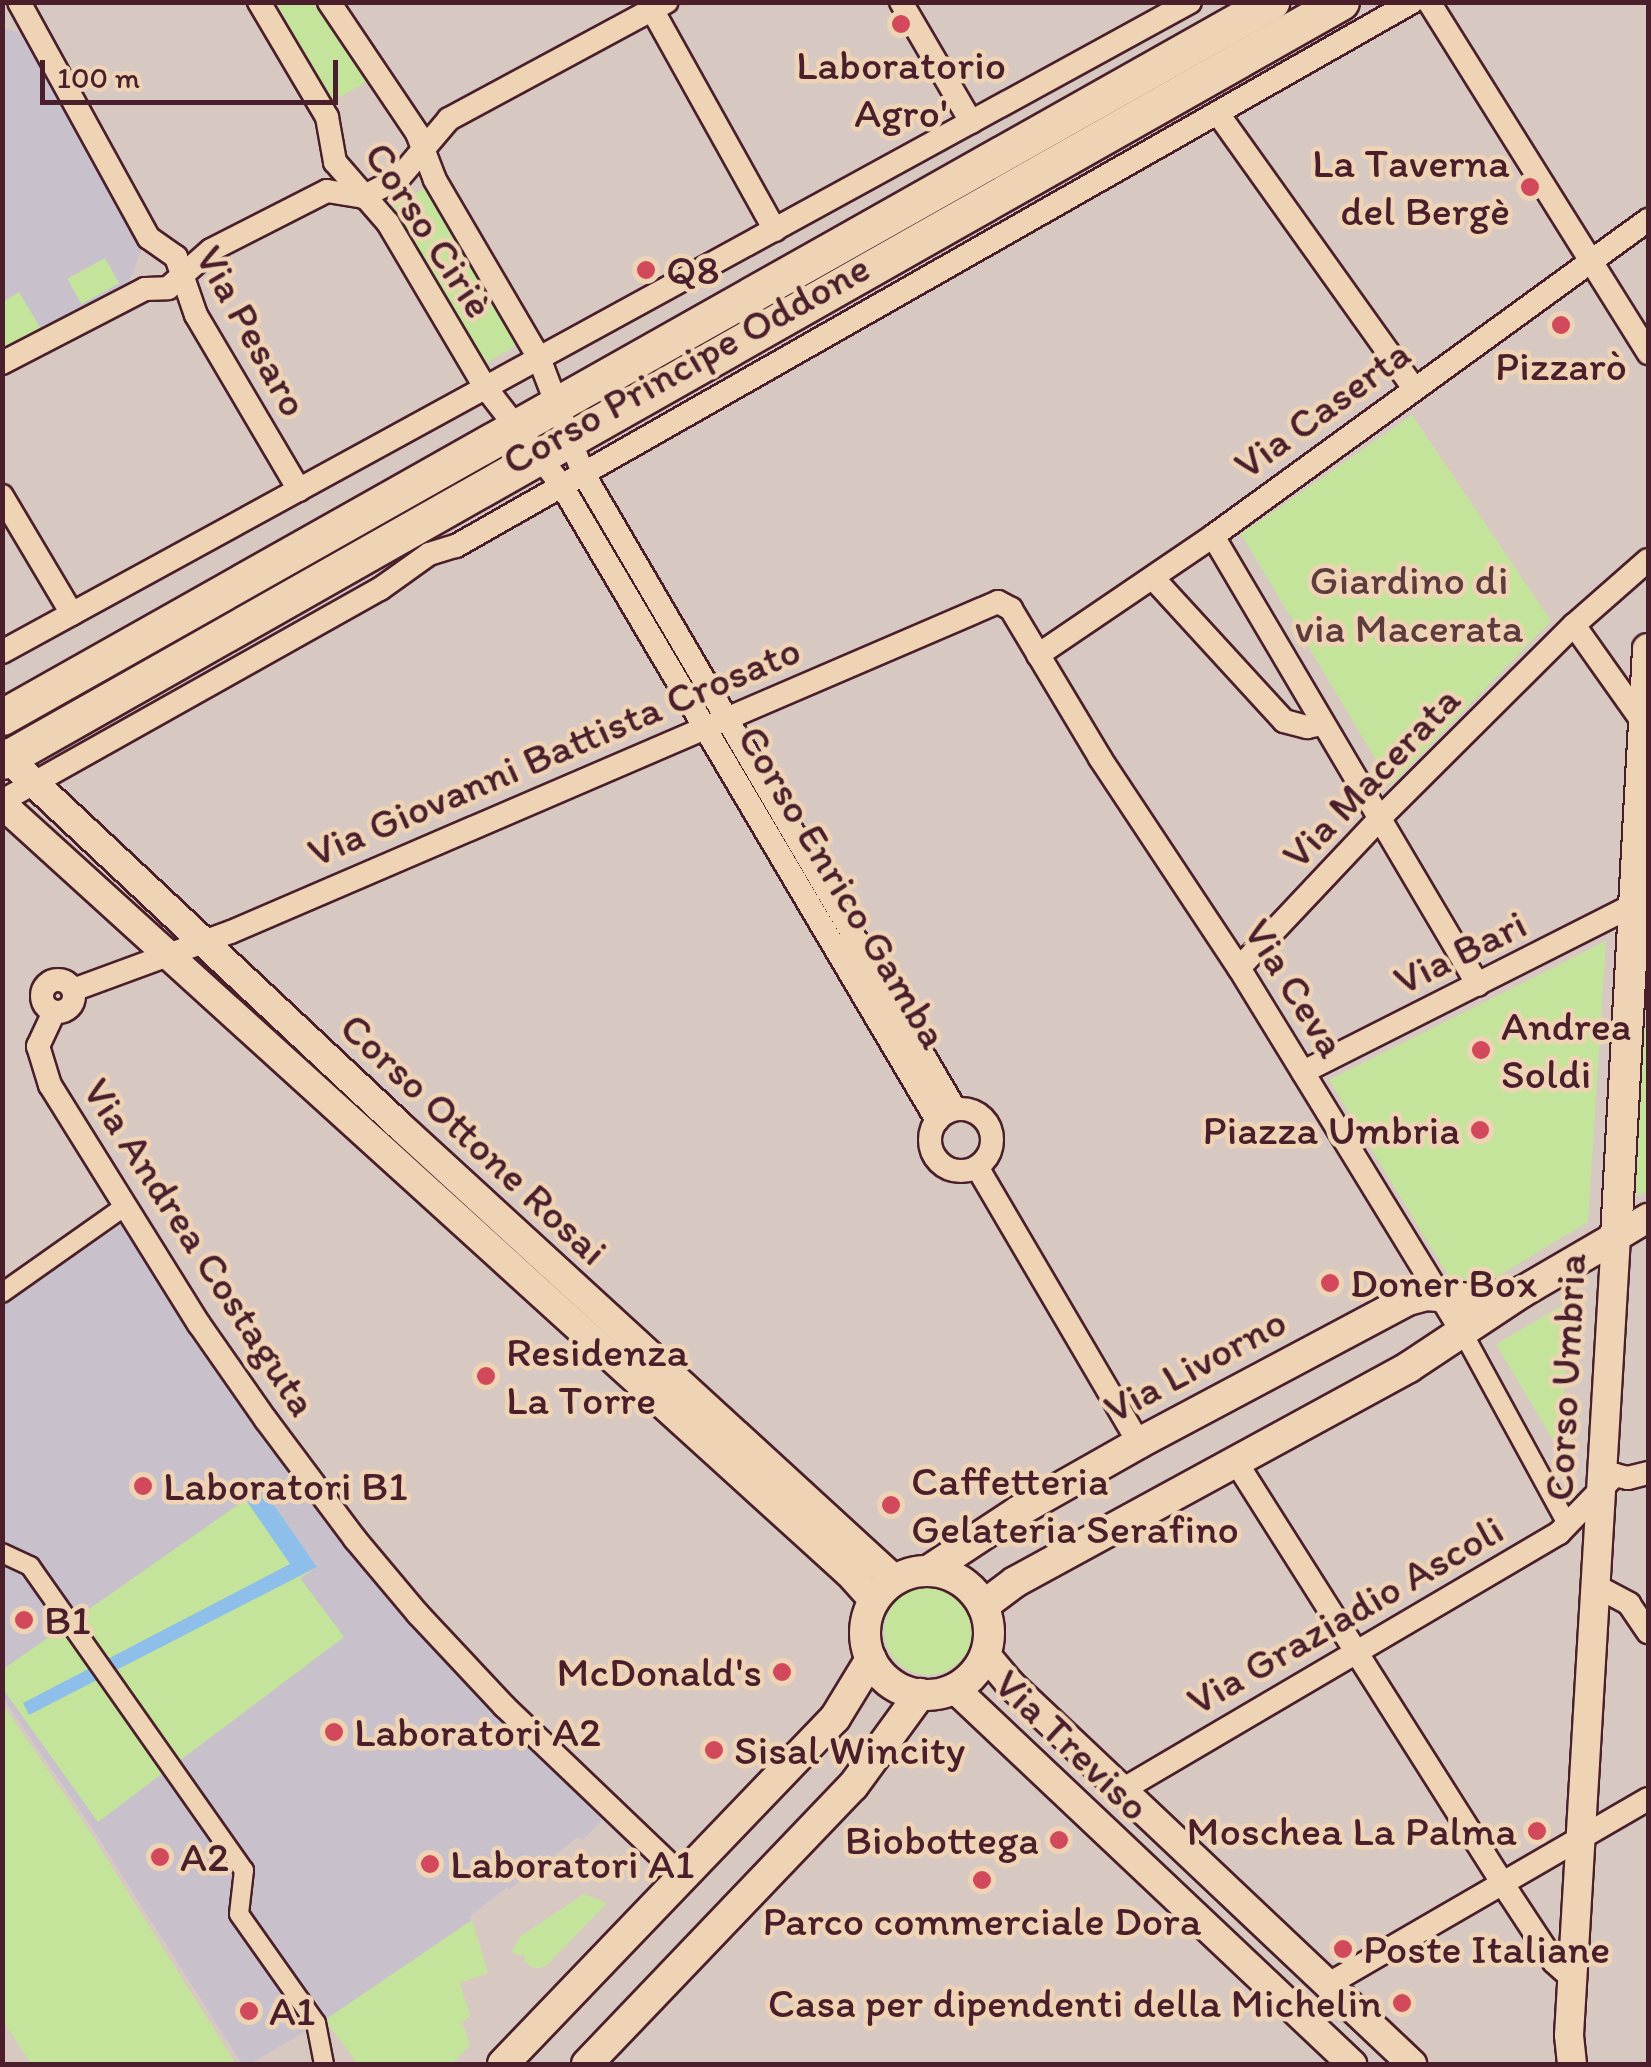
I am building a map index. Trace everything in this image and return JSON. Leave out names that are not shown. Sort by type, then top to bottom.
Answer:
[{"type":"main road","name":"Corso Principe Oddone","points":[[2,716],[1271,2]]},
{"type":"main road","name":"Corso Principe Oddone","points":[[4,757],[551,472],[1342,2]]},
{"type":"main road","name":"Corso Umbria","points":[[1616,1237],[1639,1002],[1648,649]]},
{"type":"main road","name":"Via Livorno","points":[[983,1606],[1015,1582],[1462,1333],[1522,1292],[1616,1237]]},
{"type":"main road","name":"Via Livorno","points":[[928,1571],[1019,1511],[1382,1312],[1415,1297],[1471,1299],[1522,1292]]},
{"type":"main road","points":[[928,1571],[961,1581],[983,1606],[989,1634],[986,1654],[973,1674],[954,1688],[920,1694],[892,1684],[871,1659],[865,1630],[884,1590],[928,1571]]},
{"type":"main road","points":[[504,2064],[835,1718],[871,1659]]},
{"type":"main road","points":[[587,2064],[854,1786],[920,1694]]},
{"type":"street","name":"Via Pesaro","points":[[19,2],[150,238],[176,257],[196,315],[299,490]]},
{"type":"street","name":"Corso Ciriè","points":[[259,2],[327,117],[335,162],[388,223],[485,388],[551,472]]},
{"type":"street","name":"Corso Ciriè","points":[[329,2],[424,145],[436,180],[538,358],[577,457]]},
{"type":"street","points":[[902,2],[971,122]]},
{"type":"street","name":"Corso Principe Oddone","points":[[2,652],[971,122],[1159,10],[1190,2]]},
{"type":"street","name":"Corso Principe Oddone","points":[[577,457],[1219,115],[1412,2]]},
{"type":"street","points":[[1429,2],[1648,353]]},
{"type":"street","points":[[2,362],[145,290],[168,288],[211,250],[327,191],[363,196],[399,178],[449,119],[656,5],[775,230]]},
{"type":"street","points":[[1219,115],[1413,387]]},
{"type":"street","name":"Via Caserta","points":[[1038,655],[1213,536],[1413,387],[1648,220]]},
{"type":"street","name":"Corso Enrico Gamba","points":[[577,457],[715,722]]},
{"type":"street","name":"Corso Principe Oddone","points":[[2,802],[380,589],[429,554],[456,546],[551,472]]},
{"type":"street","name":"Corso Enrico Gamba","points":[[551,472],[715,722],[946,1114]]},
{"type":"street","points":[[2,496],[72,614]]},
{"type":"street","points":[[1213,536],[1382,816],[1478,985]]},
{"type":"street","name":"Via Macerata","points":[[1239,968],[1382,816],[1574,625],[1648,560]]},
{"type":"street","points":[[1152,578],[1284,721],[1307,727],[1323,724]]},
{"type":"street","name":"Via Giovanni Battista Crosato","points":[[54,1012],[68,1008],[73,990],[202,942],[998,602],[1011,610],[1038,655]]},
{"type":"street","points":[[1574,625],[1644,724]]},
{"type":"street","name":"Via Ceva","points":[[1038,655],[1100,758],[1304,1072],[1462,1333],[1566,1524]]},
{"type":"street","name":"Corso Ottone Rosai","points":[[4,757],[884,1590]]},
{"type":"street","name":"Corso Ottone Rosai","points":[[2,802],[849,1573],[884,1590]]},
{"type":"street","name":"Via Bari","points":[[1304,1072],[1641,902]]},
{"type":"street","name":"Via Andrea Costaguta","points":[[54,1012],[40,1036],[39,1061],[124,1206],[254,1404],[364,1551],[504,1706],[666,1862]]},
{"type":"street","points":[[978,1113],[990,1126],[990,1154],[977,1167],[959,1171],[938,1160],[931,1133],[946,1114],[978,1113]]},
{"type":"street","points":[[977,1167],[1139,1443]]},
{"type":"street","points":[[2,1293],[124,1206]]},
{"type":"street","name":"Via Livorno","points":[[1616,1237],[1648,1218]]},
{"type":"street","name":"Corso Umbria","points":[[1572,2064],[1572,1978],[1616,1237]]},
{"type":"street","points":[[1236,1462],[1502,1883],[1554,1962],[1572,1978]]},
{"type":"street","name":"Via Graziadio Ascoli","points":[[1122,1790],[1355,1654],[1566,1524],[1615,1475],[1628,1478],[1648,1473]]},
{"type":"street","points":[[2,1553],[30,1566],[72,1621],[244,1870],[240,1914],[316,2023],[324,2064]]},
{"type":"street","points":[[1594,1585],[1629,1604],[1648,1632]]},
{"type":"street","name":"Via Treviso","points":[[986,1654],[1009,1683],[1412,2064]]},
{"type":"street","name":"Via Treviso","points":[[954,1688],[1047,1771],[1339,2060]]},
{"type":"street","points":[[1327,1985],[1648,1799]]},
{"type":"street","name":"Corso Umbria","points":[[1560,2064],[1569,2035]]},
{"type":"shaded area","points":[[3,28],[21,33],[142,249],[127,287],[3,353]]},
{"type":"shaded area","points":[[122,1224],[344,1547],[394,1607],[605,1817],[583,1840],[578,1837],[509,1890],[507,1887],[469,1917],[472,1920],[325,2020],[250,2064],[242,2064],[94,1831],[3,1698],[2,1306]]},
{"type":"green space","points":[[276,3],[322,3],[368,81],[333,101]]},
{"type":"green space","points":[[427,187],[518,345],[484,364],[393,206]]},
{"type":"green space","points":[[105,258],[119,283],[81,304],[67,279]]},
{"type":"green space","points":[[19,292],[41,329],[3,349],[3,302]]},
{"type":"green space","name":"Giardino di via Macerata","points":[[1412,415],[1551,621],[1391,785],[1241,534]]},
{"type":"green space","name":"Piazza Umbria","points":[[1606,941],[1588,1222],[1485,1284],[1448,1275],[1329,1080]]},
{"type":"green space","points":[[1648,1024],[1648,1191],[1636,1196],[1640,1038]]},
{"type":"green space","points":[[1568,1302],[1562,1455],[1496,1344]]},
{"type":"green space","points":[[262,1488],[317,1567],[300,1578],[344,1637],[98,1822],[3,1689],[2,1670]]},
{"type":"green space","points":[[928,1587],[945,1590],[959,1600],[969,1614],[969,1648],[959,1662],[945,1672],[928,1675],[911,1672],[897,1662],[887,1648],[884,1631],[887,1614],[897,1600],[911,1590]]},
{"type":"green space","points":[[2,1703],[88,1829],[236,2064],[31,2064],[3,2021]]},
{"type":"green space","points":[[584,1894],[607,1903],[546,1966],[535,1969],[525,1962],[524,1955],[511,1953],[520,1937]]},
{"type":"green space","points":[[472,1920],[488,1973],[460,1983],[470,2016],[462,2022],[470,2045],[452,2064],[358,2064],[325,2020]]},
{"type":"water","points":[[262,1488],[317,1567],[29,1715],[23,1703],[290,1564],[246,1500]]},
{"type":"place","name":"Laboratorio Agro'","points":[[901,24]]},
{"type":"place","name":"La Taverna del Bergè","points":[[1530,187]]},
{"type":"place","name":"Q8","points":[[646,270]]},
{"type":"place","name":"Pizzarò","points":[[1561,325]]},
{"type":"place","name":"Andrea Soldi","points":[[1481,1050]]},
{"type":"place","name":"Piazza Umbria","points":[[1480,1130]]},
{"type":"place","name":"Doner Box","points":[[1330,1283]]},
{"type":"place","name":"Residenza La Torre","points":[[486,1376]]},
{"type":"place","name":"Laboratori B1","points":[[143,1486]]},
{"type":"place","name":"Caffetteria Gelateria Serafino","points":[[891,1505]]},
{"type":"place","name":"B1","points":[[24,1620]]},
{"type":"place","name":"McDonald's","points":[[782,1672]]},
{"type":"place","name":"Laboratori A2","points":[[334,1732]]},
{"type":"place","name":"Sisal Wincity","points":[[714,1750]]},
{"type":"place","name":"Moschea La Palma","points":[[1537,1831]]},
{"type":"place","name":"Biobottega","points":[[1059,1840]]},
{"type":"place","name":"A2","points":[[160,1857]]},
{"type":"place","name":"Laboratori A1","points":[[430,1864]]},
{"type":"place","name":"Parco commerciale Dora","points":[[982,1880]]},
{"type":"place","name":"Poste Italiane","points":[[1343,1949]]},
{"type":"place","name":"Casa per dipendenti della Michelin","points":[[1402,2003]]},
{"type":"place","name":"A1","points":[[249,2011]]}]
